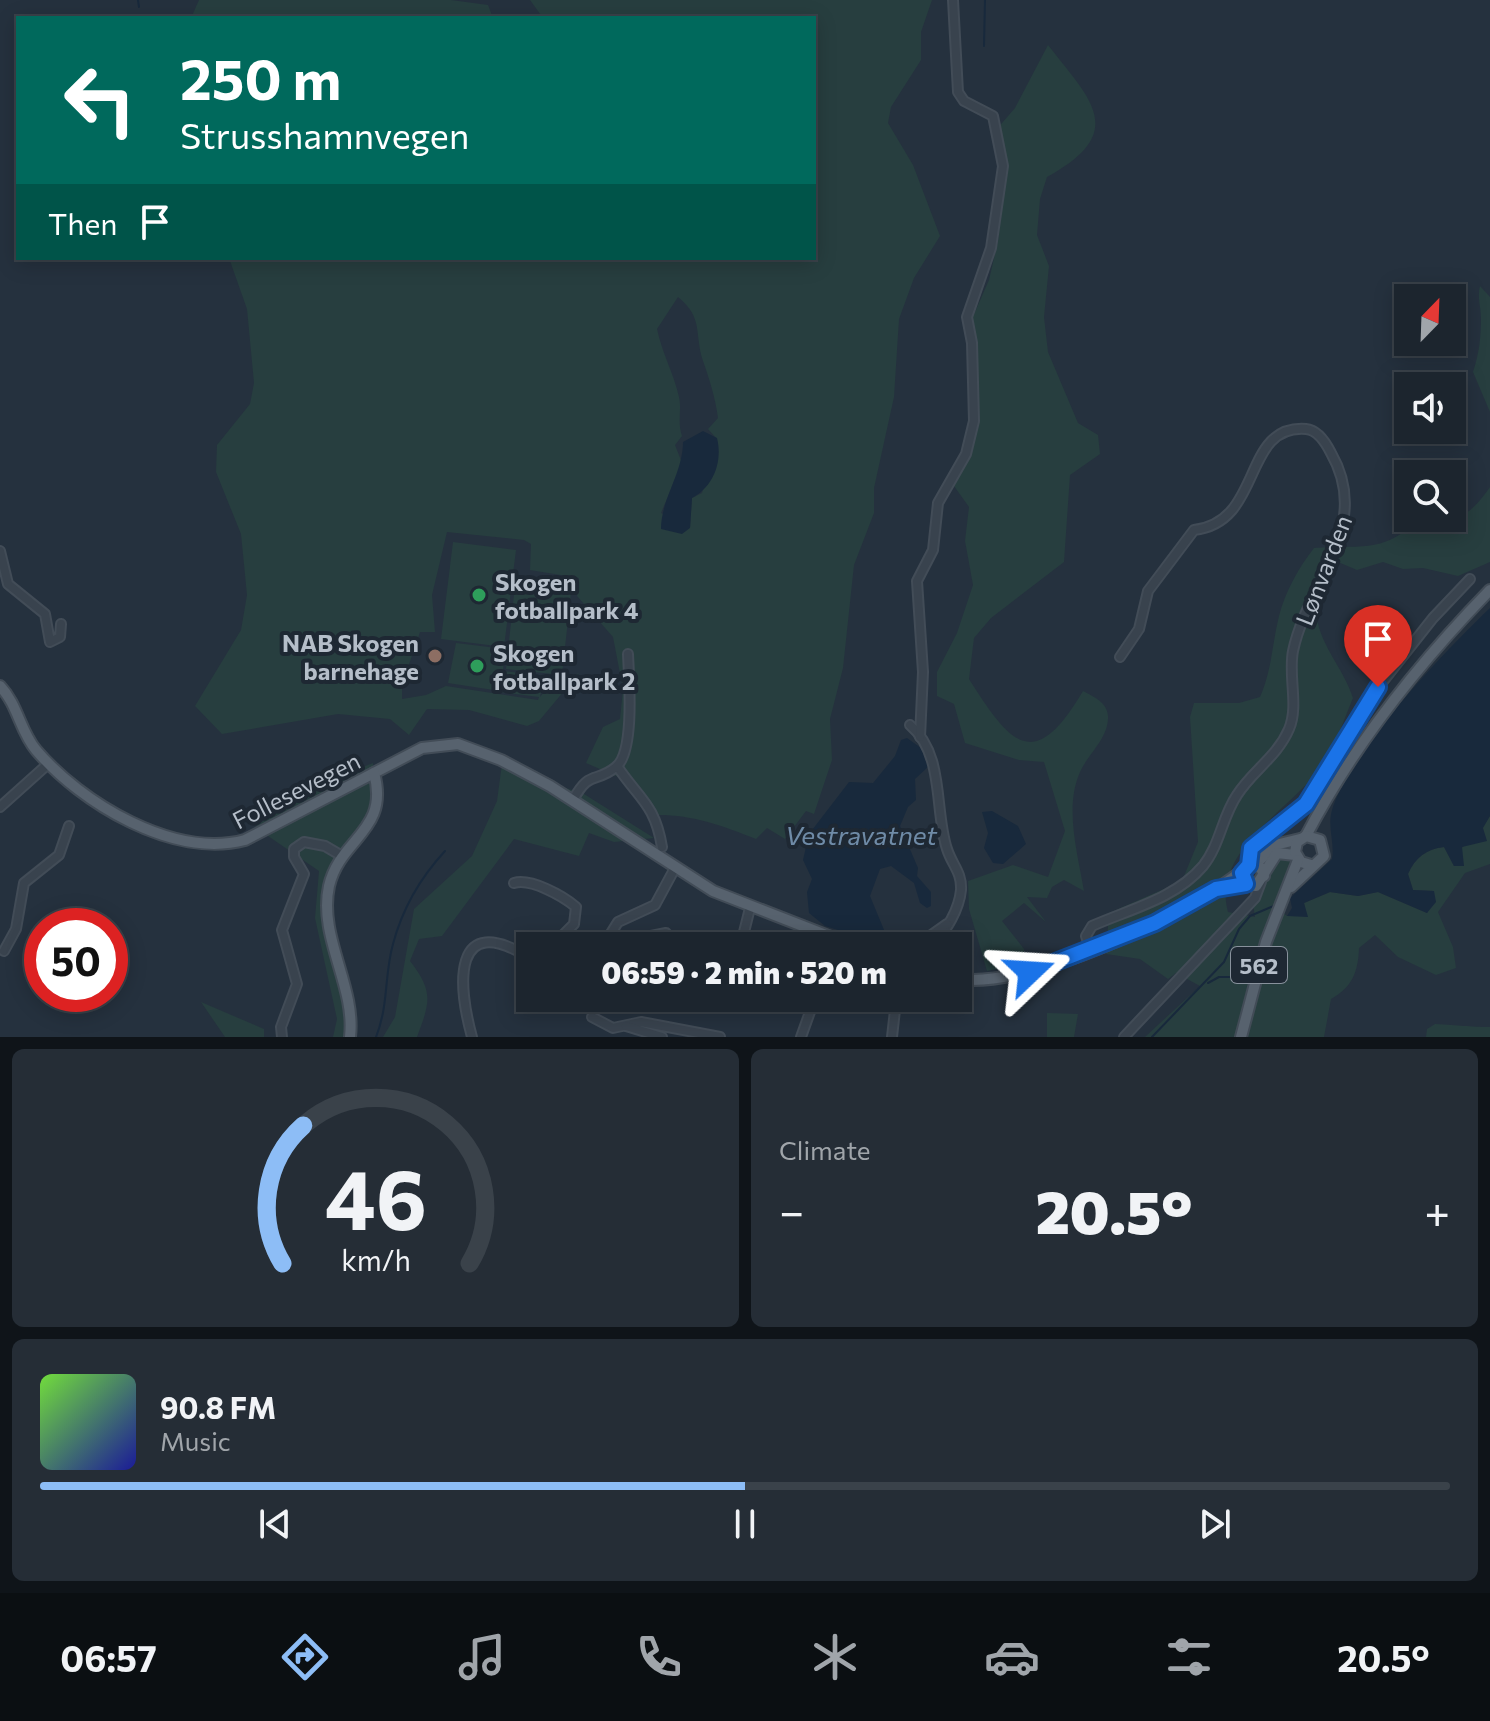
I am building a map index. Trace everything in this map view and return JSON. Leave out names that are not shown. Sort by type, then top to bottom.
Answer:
[{"type":"main road","name":"562","points":[[1241,1037],[1266,942],[1303,838],[1371,729],[1428,657],[1490,590]]},
{"type":"main road","name":"Follesevegen","points":[[0,686],[23,721],[44,764],[101,805],[174,839],[209,846],[231,844],[258,835],[422,748],[458,744],[501,760],[573,800],[675,868],[750,908],[816,932]]},
{"type":"main road","points":[[350,1037],[350,1005],[327,906],[331,879],[342,856],[374,819],[377,796],[369,775]]},
{"type":"main road","name":"562","points":[[1285,895],[1311,865],[1322,859],[1322,812]]},
{"type":"main road","points":[[972,978],[1012,977],[1090,949],[1155,923],[1216,889],[1275,845],[1303,838],[1322,843]]},
{"type":"main road","points":[[1216,889],[1255,882],[1277,853],[1296,857],[1311,865]]},
{"type":"main road","points":[[1249,867],[1255,882]]},
{"type":"main road","points":[[1249,867],[1255,882]]},
{"type":"street","points":[[920,737],[923,672],[917,581],[933,550],[938,503],[966,454],[972,433],[972,343],[967,317],[991,248],[1003,166],[993,116],[964,101],[958,92],[953,0]]},
{"type":"street","name":"Lønvarden","points":[[1090,949],[1086,936],[1090,928],[1178,888],[1202,867],[1235,797],[1270,761],[1289,728],[1294,648],[1347,511],[1343,477],[1319,435],[1303,429],[1281,435],[1266,445],[1247,491],[1215,526],[1194,530],[1151,586],[1139,629],[1120,657]]},
{"type":"street","points":[[0,551],[8,584],[45,614],[50,642],[60,637],[61,624]]},
{"type":"street","points":[[1249,867],[1251,848],[1306,804],[1365,704],[1433,618],[1470,579]]},
{"type":"street","points":[[573,800],[584,781],[617,766],[626,754],[628,654]]},
{"type":"street","points":[[910,725],[920,737],[935,775],[947,849],[960,874],[958,904],[942,932]]},
{"type":"street","points":[[0,807],[44,764]]},
{"type":"street","points":[[617,766],[646,800],[658,825],[662,847]]},
{"type":"street","points":[[4,951],[16,929],[24,883],[59,855],[69,826]]},
{"type":"street","points":[[282,1037],[281,1027],[297,984],[282,934],[304,874],[294,857],[294,849],[304,842],[319,843],[342,856]]},
{"type":"street","points":[[610,932],[614,925],[647,910],[661,899],[675,868]]},
{"type":"street","points":[[514,883],[522,881],[543,889],[576,907],[574,924],[566,932]]},
{"type":"street","points":[[1124,1037],[1243,908],[1255,882]]},
{"type":"street","points":[[744,932],[750,908]]},
{"type":"street","points":[[936,932],[947,924]]},
{"type":"street","points":[[472,1037],[461,981],[466,955],[475,947],[489,944],[516,951]]},
{"type":"street","points":[[801,1037],[810,1012]]},
{"type":"street","points":[[892,1037],[895,1012]]},
{"type":"street","points":[[592,1017],[608,1027],[641,1022],[720,1037]]},
{"type":"street","points":[[626,1026],[662,1037]]},
{"type":"green space","points":[[199,0],[451,0],[488,5],[492,16],[192,16]]},
{"type":"green space","points":[[530,0],[932,0],[921,32],[921,60],[891,107],[888,123],[913,165],[940,236],[914,278],[899,319],[894,397],[874,488],[874,513],[854,565],[843,668],[830,719],[832,760],[814,814],[806,811],[785,839],[767,828],[756,839],[706,821],[653,815],[623,779],[586,763],[603,727],[620,719],[623,689],[613,637],[577,596],[579,578],[530,570],[531,544],[524,540],[447,532],[432,595],[435,632],[420,632],[402,685],[402,699],[426,695],[446,686],[538,700],[539,697],[501,692],[501,686],[500,691],[448,683],[456,643],[505,649],[503,671],[544,676],[540,697],[551,684],[579,673],[539,721],[527,726],[469,710],[427,709],[409,735],[390,719],[338,714],[222,734],[195,706],[241,630],[247,595],[241,534],[216,472],[217,445],[250,404],[254,383],[247,309],[230,260],[816,260],[816,16],[542,16]],"holes":[[[678,297],[692,312],[718,418],[708,429],[717,439],[702,493],[692,498],[690,528],[661,513],[682,463],[675,445],[682,436],[679,397],[657,329]]]},
{"type":"green space","points":[[1048,45],[1088,99],[1095,130],[1088,145],[1072,161],[1047,177],[1040,199],[1037,235],[1049,266],[1044,317],[1048,352],[1078,423],[1098,435],[1100,454],[1070,475],[1064,562],[991,618],[974,638],[969,679],[998,720],[1023,741],[1036,741],[1050,733],[1066,717],[1083,691],[1103,704],[1108,716],[1102,739],[1084,765],[1075,786],[1074,831],[1084,891],[1064,880],[1052,887],[1047,898],[1027,897],[1046,922],[1024,903],[1002,921],[1024,949],[1024,963],[987,971],[969,909],[968,881],[1013,865],[1048,877],[1065,831],[1044,762],[1019,760],[965,743],[954,704],[937,696],[937,672],[957,633],[973,585],[965,541],[969,507],[954,486],[975,436],[979,413],[971,321],[989,280],[998,241],[1003,199],[994,147],[996,130],[1015,108]]},
{"type":"green space","points":[[1480,286],[1490,297],[1490,412],[1473,372],[1481,333]]},
{"type":"green space","points":[[1490,487],[1490,562],[1458,576],[1423,568],[1403,569],[1383,562],[1357,570],[1338,562],[1318,595],[1316,613],[1323,639],[1353,698],[1323,765],[1242,850],[1231,869],[1226,890],[1228,912],[1255,917],[1253,904],[1274,863],[1277,858],[1288,857],[1292,866],[1272,909],[1276,907],[1287,916],[1298,914],[1306,917],[1304,903],[1330,892],[1358,896],[1378,892],[1427,913],[1433,891],[1413,890],[1408,874],[1414,863],[1427,852],[1444,847],[1454,866],[1462,848],[1490,816],[1490,864],[1465,873],[1438,912],[1453,947],[1456,968],[1436,975],[1398,957],[1375,935],[1359,948],[1357,965],[1349,984],[1331,999],[1324,1037],[1145,1037],[1200,986],[1176,973],[1168,979],[1140,959],[1106,954],[1109,913],[1182,881],[1198,842],[1190,717],[1194,703],[1239,703],[1260,697],[1282,607],[1293,580],[1314,548],[1368,546],[1404,532],[1466,532],[1466,513]]},
{"type":"green space","name":"Skogen fotballpark 4","points":[[453,542],[516,550],[504,647],[441,639]]},
{"type":"green space","points":[[516,576],[572,583],[562,675],[506,669]]},
{"type":"green space","points":[[503,756],[523,774],[584,794],[654,838],[614,842],[589,833],[579,856],[514,839],[442,936],[419,939],[410,961],[423,981],[427,1006],[417,1037],[383,1037],[395,1017],[414,909],[472,856],[497,801]]},
{"type":"green space","points":[[373,763],[377,815],[333,872],[329,912],[352,1002],[345,1037],[333,1037],[337,1019],[315,918],[319,871],[255,827],[304,790]]},
{"type":"green space","points":[[201,1002],[264,1029],[264,1037],[225,1037]]},
{"type":"green space","points":[[1047,1013],[1078,1014],[1074,1037],[1047,1037]]},
{"type":"green space","points":[[1435,1024],[1490,1027],[1490,1037],[1426,1037],[1427,1029]]},
{"type":"water","points":[[703,431],[717,438],[719,456],[715,473],[706,487],[692,498],[690,528],[682,534],[661,529],[664,507],[680,464],[683,442]]},
{"type":"water","points":[[1490,608],[1490,816],[1483,828],[1487,841],[1462,847],[1464,866],[1454,866],[1444,847],[1427,852],[1414,863],[1408,874],[1413,890],[1434,891],[1436,902],[1427,913],[1378,892],[1358,896],[1330,892],[1304,903],[1308,917],[1287,916],[1292,908],[1290,898],[1332,859],[1332,810],[1358,759],[1400,703]]},
{"type":"water","name":"Vestravatnet","points":[[907,738],[921,748],[928,767],[915,779],[916,800],[908,807],[900,826],[918,868],[917,876],[931,892],[931,906],[927,908],[920,903],[914,883],[891,866],[880,869],[870,896],[885,932],[845,932],[825,926],[809,913],[807,892],[812,879],[803,860],[809,834],[849,782],[873,783],[895,756],[901,740]]},
{"type":"water","points":[[992,811],[1018,826],[1026,844],[1003,864],[993,863],[984,848],[988,833],[982,812]]},
{"type":"waterway","points":[[138,0],[139,7]]},
{"type":"waterway","points":[[984,46],[985,0]]},
{"type":"waterway","points":[[376,1037],[397,931],[413,894],[445,851]]},
{"type":"waterway","points":[[1152,1037],[1224,962],[1239,929],[1250,916],[1276,905]]},
{"type":"waterway","points":[[1208,983],[1219,977],[1237,977]]},
{"type":"place","name":"Skogen fotballpark 4","points":[[479,595]]},
{"type":"place","name":"NAB Skogen barnehage","points":[[435,656]]},
{"type":"place","name":"Skogen fotballpark 2","points":[[477,666]]},
{"type":"route","points":[[1030,972],[1155,923],[1216,889],[1246,884],[1242,873],[1249,865],[1247,858],[1251,848],[1306,804],[1378,687]]}]
